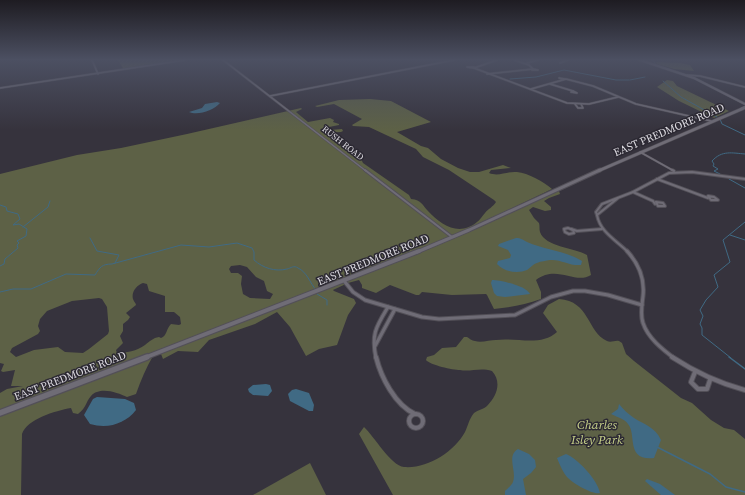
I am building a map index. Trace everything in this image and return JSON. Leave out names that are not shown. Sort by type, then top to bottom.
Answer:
[{"type":"street","points":[[0,88],[34,83]]},
{"type":"street","name":"RUSH ROAD","points":[[253,83],[453,238]]},
{"type":"street","points":[[269,96],[335,83]]},
{"type":"street","points":[[514,83],[557,100],[575,104],[595,103],[619,97]]},
{"type":"street","points":[[581,83],[593,86],[646,107],[711,121]]},
{"type":"street","points":[[706,83],[745,105]]},
{"type":"street","points":[[729,83],[745,87]]},
{"type":"street","points":[[531,89],[549,84],[571,92]]},
{"type":"street","points":[[575,104],[577,108],[583,108],[581,104]]},
{"type":"street","name":"EAST PREDMORE ROAD","points":[[0,413],[208,332],[345,282],[453,238],[745,105]]},
{"type":"street","points":[[641,110],[646,107]]},
{"type":"street","points":[[640,152],[655,159],[674,172]]},
{"type":"street","points":[[745,179],[692,172],[666,173],[633,192],[611,200],[600,206],[596,212],[598,223],[602,229],[625,249],[638,265],[645,289],[642,305],[644,324],[649,334],[669,354],[695,372],[725,386],[745,390]]},
{"type":"street","points":[[656,179],[708,197]]},
{"type":"street","points":[[633,192],[657,203]]},
{"type":"street","points":[[575,232],[566,228],[564,230],[567,234],[602,229]]},
{"type":"street","points":[[345,282],[361,298],[422,317],[439,319],[515,315],[553,296],[580,291],[600,293],[642,305]]},
{"type":"street","points":[[388,307],[372,341],[375,346],[378,364],[390,387],[408,411],[420,416],[423,420],[423,424],[420,428],[412,428],[409,424],[408,411]]},
{"type":"street","points":[[375,346],[395,309]]},
{"type":"street","points":[[379,324],[386,326]]},
{"type":"street","points":[[695,372],[691,382],[700,390],[707,389],[710,380]]},
{"type":"street","points":[[408,419],[411,415],[415,414]]},
{"type":"green space","points":[[663,83],[675,83],[677,86],[729,111],[714,118],[679,101],[657,87]]},
{"type":"green space","points":[[370,99],[391,101],[431,122],[397,132],[421,146],[428,148],[441,159],[458,168],[470,172],[479,172],[503,165],[511,168],[491,170],[489,173],[496,174],[513,172],[526,174],[536,178],[552,189],[504,212],[502,214],[504,215],[518,210],[538,198],[552,192],[559,191],[560,194],[544,201],[551,207],[551,210],[545,211],[533,207],[529,210],[539,223],[540,232],[543,237],[548,241],[587,255],[591,275],[579,278],[558,274],[544,276],[536,280],[541,292],[541,299],[518,306],[494,309],[486,294],[452,295],[422,292],[419,295],[416,295],[390,285],[376,293],[362,288],[359,280],[348,283],[333,290],[354,299],[356,303],[348,315],[337,345],[319,349],[306,356],[290,327],[277,312],[255,324],[209,340],[198,352],[178,351],[163,359],[161,354],[153,356],[136,394],[127,397],[109,391],[99,391],[89,398],[83,409],[78,414],[73,413],[71,408],[42,416],[30,424],[22,434],[21,495],[0,495],[0,393],[7,389],[23,386],[11,386],[15,370],[3,372],[1,371],[4,364],[0,363],[0,174],[77,155],[121,148],[301,108],[302,109],[296,112],[308,122],[330,118],[334,120],[333,122],[339,124],[329,127],[328,129],[342,129],[343,131],[324,133],[361,159],[363,163],[409,195],[411,199],[420,202],[444,225],[457,229],[464,229],[478,221],[496,202],[449,170],[423,157],[416,149],[369,127],[353,126],[352,125],[362,119],[334,104],[317,107],[315,106],[339,100]],"holes":[[[240,265],[247,267],[256,277],[264,281],[267,291],[273,294],[270,299],[250,298],[243,294],[241,284],[242,276],[238,273],[231,273],[229,269],[231,266]],[[141,284],[147,284],[149,291],[165,296],[165,312],[174,312],[180,317],[181,324],[171,324],[163,337],[153,339],[139,349],[117,353],[116,350],[123,343],[120,336],[123,331],[123,324],[130,317],[126,313],[136,305],[133,299],[133,294],[135,289]],[[102,299],[107,307],[108,334],[83,353],[65,352],[58,347],[34,350],[16,357],[10,352],[12,348],[38,334],[40,331],[38,326],[40,319],[47,311],[72,301]]]},
{"type":"green space","name":"Charles Isley Park","points":[[559,299],[569,301],[577,305],[583,311],[600,337],[608,342],[619,341],[622,343],[626,354],[681,398],[692,403],[711,420],[724,428],[734,430],[745,439],[745,495],[393,495],[359,434],[364,427],[388,456],[399,465],[404,467],[413,467],[439,458],[460,439],[474,413],[486,407],[493,398],[497,389],[497,380],[492,371],[483,369],[457,370],[447,368],[428,362],[426,360],[427,357],[434,355],[442,348],[456,347],[464,337],[480,342],[504,339],[536,340],[551,337],[557,332],[543,313],[548,305]]},
{"type":"green space","points":[[310,463],[326,495],[253,495]]},
{"type":"water","points":[[220,103],[206,112],[189,112],[202,108],[205,104]]},
{"type":"water","points":[[516,238],[576,258],[582,261],[581,265],[558,260],[550,260],[540,262],[523,271],[515,272],[503,269],[497,264],[498,261],[510,258],[511,255],[508,250],[498,246],[499,244]]},
{"type":"water","points":[[492,280],[507,282],[519,286],[524,288],[530,294],[505,297],[497,296],[494,293],[491,283]]},
{"type":"water","points":[[253,385],[270,385],[272,391],[268,396],[253,395],[249,392],[248,389]]},
{"type":"water","points":[[296,389],[309,393],[314,405],[313,411],[309,411],[290,401],[288,394],[292,390]]},
{"type":"water","points":[[97,397],[125,399],[134,403],[136,410],[127,419],[116,424],[103,426],[90,424],[84,415],[93,399]]},
{"type":"water","points":[[619,404],[630,415],[656,432],[659,436],[661,440],[654,458],[645,458],[635,451],[631,428],[623,419],[611,414],[618,409]]},
{"type":"water","points":[[518,449],[529,454],[535,460],[536,467],[523,479],[526,495],[505,495],[505,491],[513,482],[514,473],[512,460]]},
{"type":"water","points":[[566,454],[576,460],[586,470],[595,482],[600,493],[584,488],[566,476],[557,458]]},
{"type":"water","points":[[647,479],[660,484],[675,495],[661,495],[645,481]]},
{"type":"waterway","points":[[665,83],[681,97],[717,117]]},
{"type":"waterway","points":[[720,119],[722,124],[745,135]]},
{"type":"waterway","points":[[720,174],[714,171],[718,169],[713,166],[714,164],[712,161],[720,155],[727,153],[745,154]]},
{"type":"waterway","points":[[729,179],[745,188]]},
{"type":"waterway","points":[[23,227],[48,207],[50,201]]},
{"type":"waterway","points":[[0,205],[6,207],[7,211],[18,214],[20,219],[13,225],[19,224],[23,227]]},
{"type":"waterway","points":[[731,358],[702,335],[702,328],[700,324],[703,316],[700,310],[706,300],[718,287],[714,275],[730,262],[723,240],[745,222]]},
{"type":"waterway","points":[[0,266],[4,264],[5,259],[18,248],[17,245],[19,243],[17,241],[26,236],[27,229],[23,227]]},
{"type":"waterway","points":[[730,235],[745,240]]},
{"type":"waterway","points":[[90,238],[97,251],[119,255],[115,263]]},
{"type":"waterway","points":[[0,292],[13,289],[31,289],[66,274],[95,275],[104,265],[181,245],[209,247],[237,243],[252,248],[254,252],[254,260],[265,267],[274,270],[283,270],[295,267],[301,270],[316,290]]},
{"type":"waterway","points":[[317,294],[327,300],[327,305]]},
{"type":"waterway","points":[[729,357],[745,369]]},
{"type":"waterway","points":[[657,447],[710,474],[726,487],[745,492]]}]
